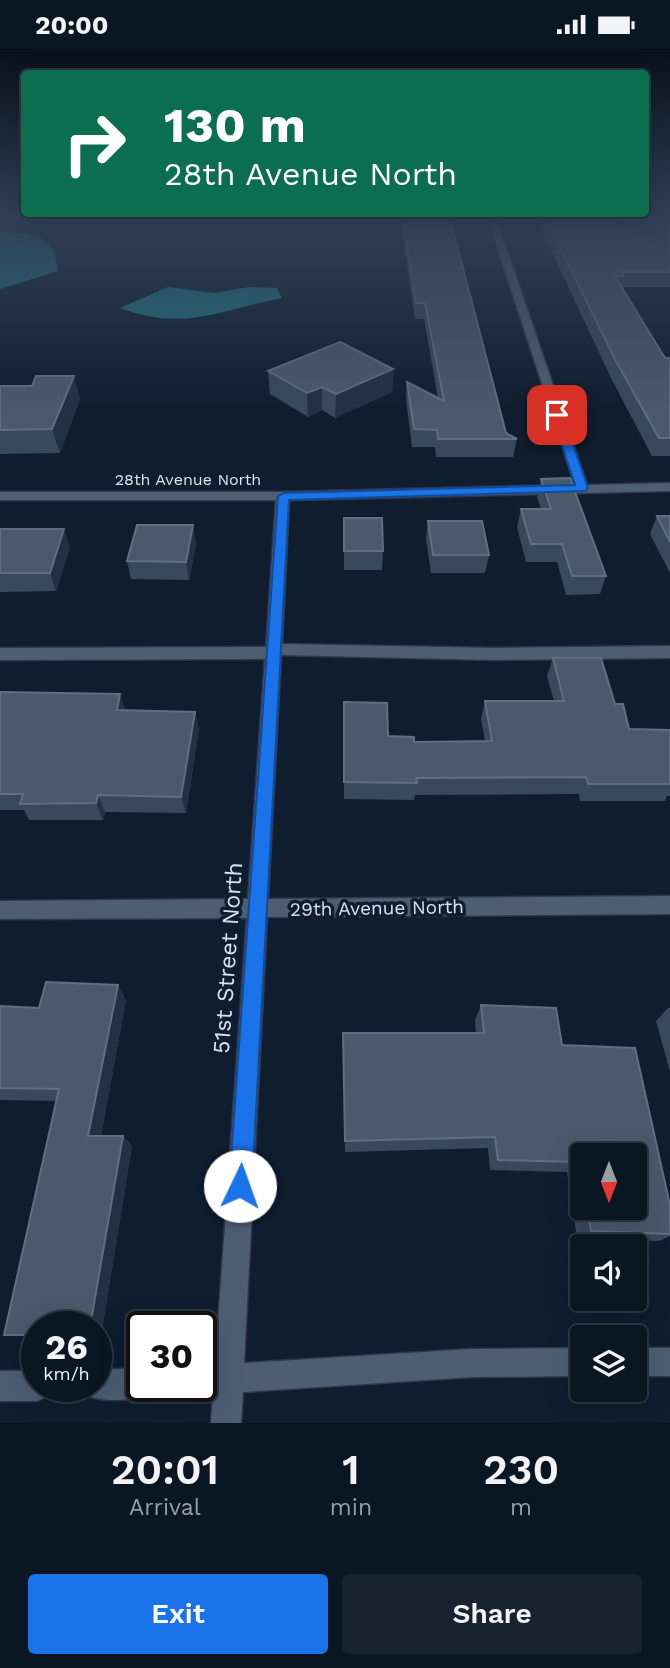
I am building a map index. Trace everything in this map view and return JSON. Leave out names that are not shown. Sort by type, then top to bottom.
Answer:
[{"type":"street","points":[[513,282],[582,488]]},
{"type":"street","name":"28th Avenue North","points":[[0,496],[284,496],[670,487]]},
{"type":"street","name":"51st Street North","points":[[217,1358],[257,909],[284,496]]},
{"type":"street","points":[[0,654],[274,651],[670,653]]},
{"type":"street","name":"29th Avenue North","points":[[0,910],[670,905]]},
{"type":"street","points":[[647,1362],[670,1361]]},
{"type":"street","points":[[217,1380],[472,1363],[570,1362]]},
{"type":"street","points":[[0,1386],[21,1386]]},
{"type":"street","name":"51st Street North","points":[[217,1388],[226,1423]]},
{"type":"shaded area","points":[[0,282],[22,282],[0,289]]},
{"type":"shaded area","points":[[168,287],[214,293],[249,287],[277,288],[282,298],[183,319],[143,315],[120,308]]},
{"type":"building","points":[[413,282],[467,282],[506,433],[517,439],[438,439],[437,430],[414,429],[407,382],[444,401],[425,303],[416,303]]},
{"type":"building","points":[[577,282],[619,282],[665,358],[670,358],[670,438],[659,438],[617,363]]},
{"type":"building","points":[[340,342],[393,369],[336,394],[322,387],[307,393],[268,371]]},
{"type":"building","points":[[36,376],[74,376],[52,429],[0,430],[0,386],[32,386]]},
{"type":"building","points":[[570,478],[606,576],[572,576],[562,544],[531,544],[521,509],[551,509],[541,479]]},
{"type":"building","points":[[657,516],[670,516],[670,542]]},
{"type":"building","points":[[344,518],[382,518],[383,551],[344,551]]},
{"type":"building","points":[[428,521],[482,521],[489,555],[433,555]]},
{"type":"building","points":[[137,525],[193,525],[186,562],[127,561]]},
{"type":"building","points":[[0,529],[64,529],[50,573],[0,573]]},
{"type":"building","points":[[553,658],[601,658],[615,704],[623,704],[629,729],[670,730],[670,784],[588,784],[586,777],[416,778],[417,783],[344,782],[344,702],[387,703],[388,736],[414,737],[414,742],[492,741],[485,701],[564,701]]},
{"type":"building","points":[[0,692],[120,694],[117,710],[195,712],[181,797],[98,795],[96,803],[20,804],[23,794],[0,794]]},
{"type":"building","points":[[46,982],[118,985],[88,1136],[123,1136],[93,1311],[21,1311],[21,1335],[4,1335],[59,1089],[0,1088],[0,1006],[39,1008]]},
{"type":"building","points":[[481,1005],[556,1008],[562,1045],[635,1048],[670,1205],[670,1234],[591,1231],[589,1220],[648,1220],[648,1143],[570,1143],[570,1162],[498,1160],[495,1137],[345,1141],[343,1033],[484,1033]]},
{"type":"route","points":[[240,1186],[284,496],[582,488],[557,415]]}]
